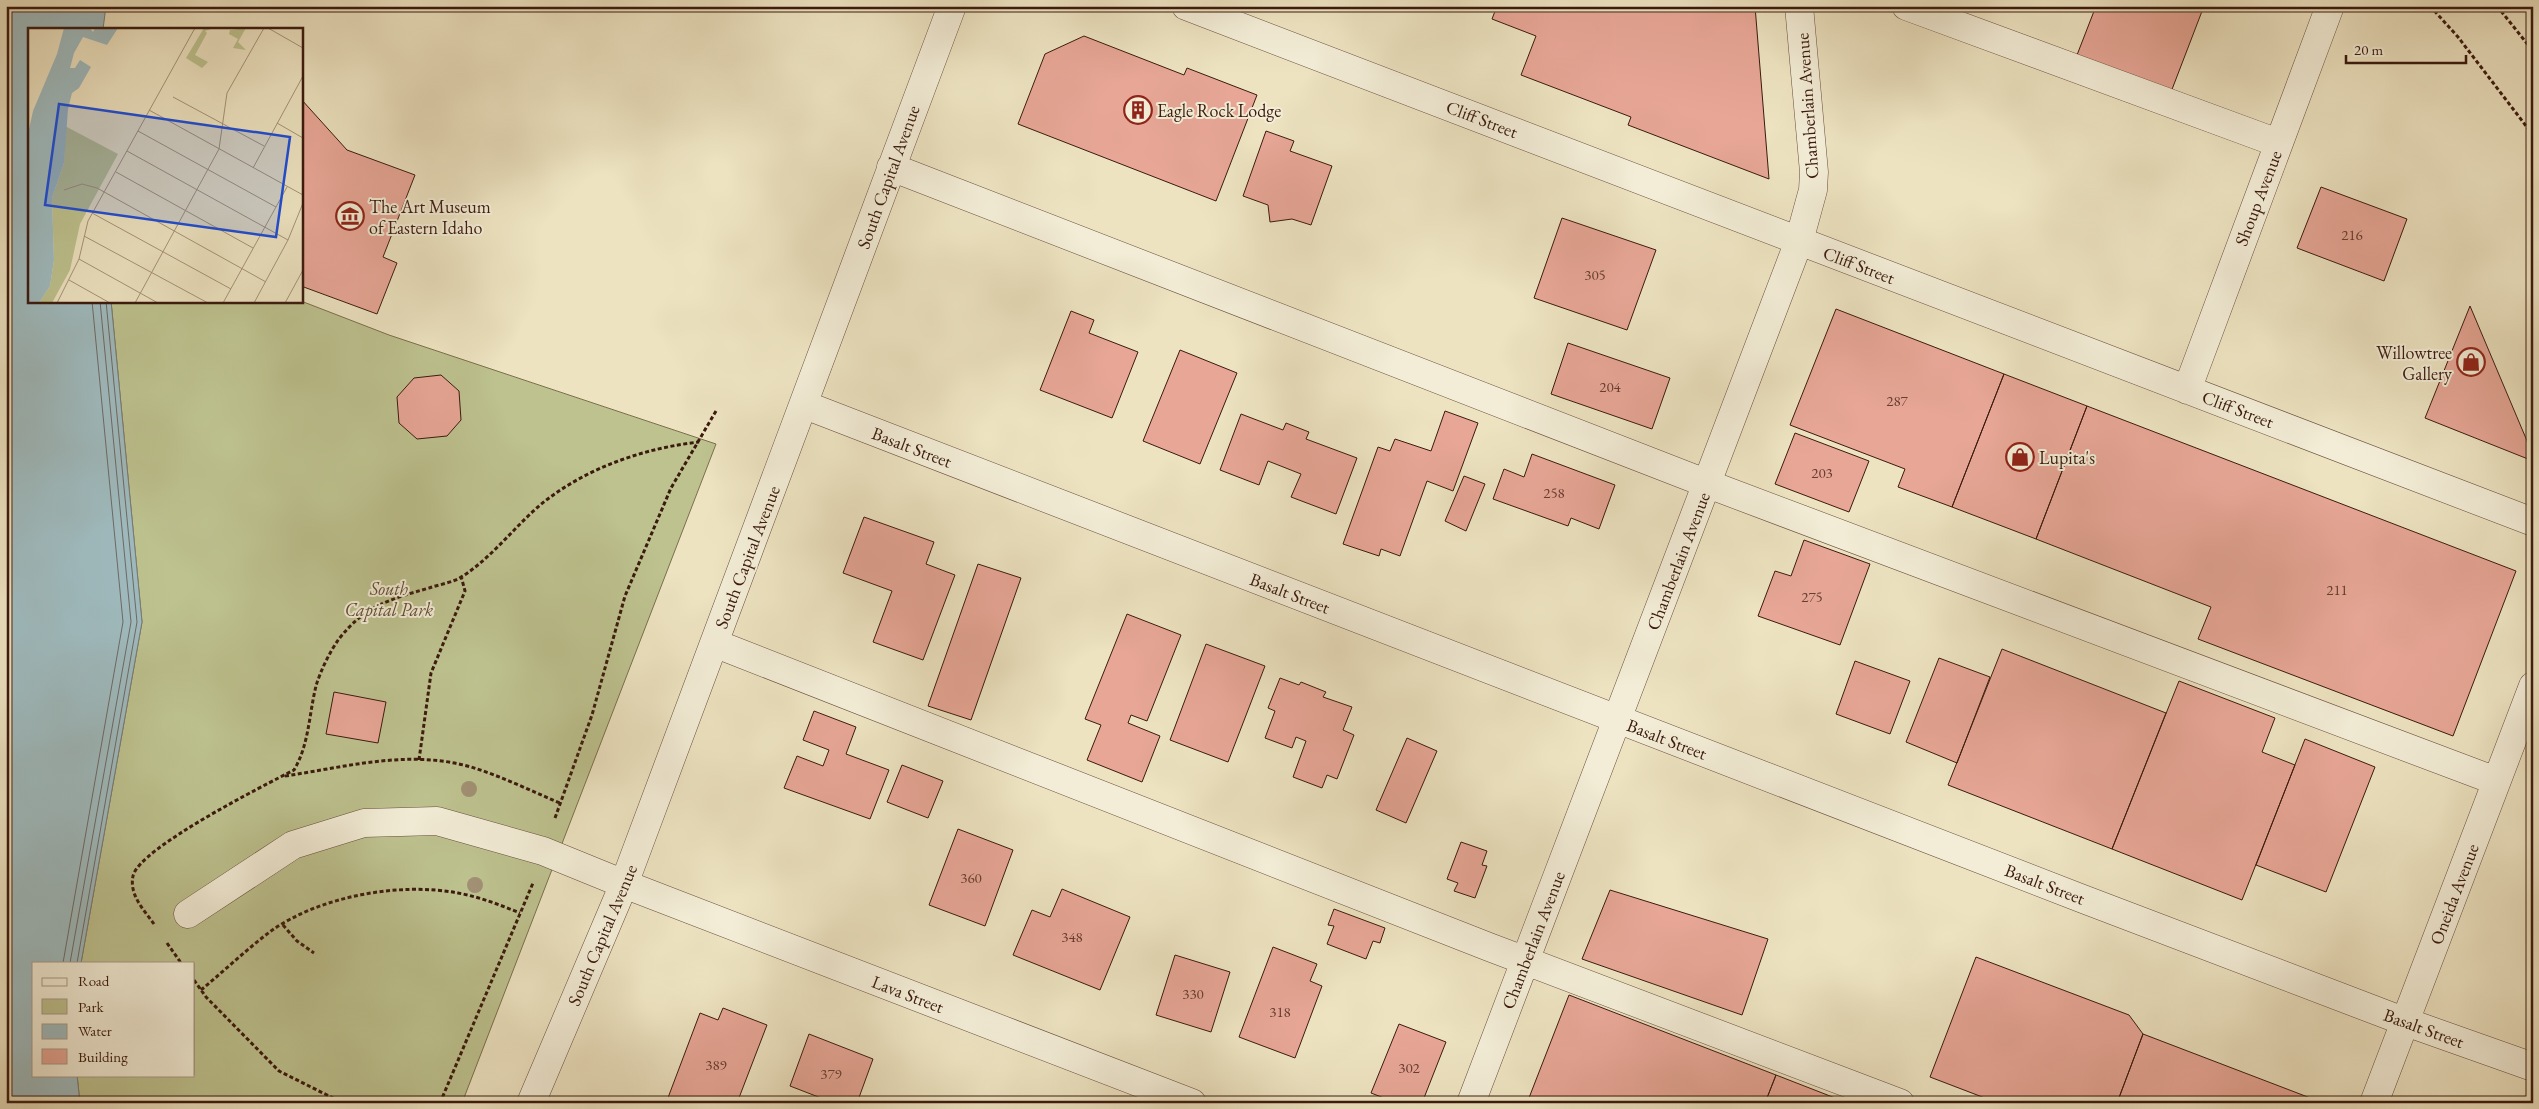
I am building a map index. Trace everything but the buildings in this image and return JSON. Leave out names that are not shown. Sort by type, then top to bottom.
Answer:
[{"type":"street","name":"South Capital Avenue","points":[[531,1103],[624,884],[952,6]]},
{"type":"street","name":"Cliff Street","points":[[1186,6],[2533,522]]},
{"type":"street","name":"Chamberlain Avenue","points":[[1471,1103],[1799,241],[1813,190],[1814,172],[1799,6]]},
{"type":"street","points":[[1906,6],[2278,143]]},
{"type":"street","name":"Shoup Avenue","points":[[2187,390],[2330,6]]},
{"type":"street","points":[[892,167],[1708,484],[2496,781]]},
{"type":"street","name":"Basalt Street","points":[[804,405],[2406,1022],[2533,1066]]},
{"type":"street","points":[[714,643],[1525,961],[1900,1103]]},
{"type":"street","name":"Oneida Avenue","points":[[2374,1103],[2533,686]]},
{"type":"street","name":"Lava Street","points":[[188,914],[293,845],[364,823],[437,821],[544,850],[624,884],[1192,1103]]},
{"type":"path","points":[[2430,6],[2458,37],[2533,136]]},
{"type":"path","points":[[2497,6],[2533,52]]},
{"type":"path","points":[[440,1103],[520,913],[544,850],[592,715],[625,596],[671,488],[716,411]]},
{"type":"path","points":[[155,926],[134,897],[133,876],[141,863],[209,813],[294,770],[301,758],[316,684],[337,642],[354,620],[386,600],[461,576],[484,560],[545,501],[587,474],[634,455],[679,444],[699,442]]},
{"type":"path","points":[[419,760],[431,673],[465,590],[461,576]]},
{"type":"path","points":[[281,776],[380,761],[438,760],[471,767],[560,803]]},
{"type":"path","points":[[201,990],[272,930],[320,906],[362,893],[398,890],[457,893],[520,913]]},
{"type":"path","points":[[283,925],[297,941],[314,953]]},
{"type":"path","points":[[166,941],[180,962]]},
{"type":"path","points":[[195,981],[279,1071],[343,1103]]},
{"type":"green space","name":"South Capital Park","points":[[302,301],[389,335],[716,444],[462,1103],[80,1103],[77,1076],[195,1076],[195,962],[81,962],[142,622],[111,302]]},
{"type":"water","points":[[6,6],[106,6],[103,28],[28,28],[28,302],[111,302],[142,622],[81,962],[32,962],[32,1076],[77,1076],[80,1103],[6,1103]]},
{"type":"place","name":"Eagle Rock Lodge","points":[[1138,110]]},
{"type":"place","name":"The Art Museum of Eastern Idaho","points":[[350,216]]},
{"type":"place","name":"Willowtree Gallery","points":[[2471,362]]},
{"type":"place","name":"Lupita's","points":[[2020,457]]}]
